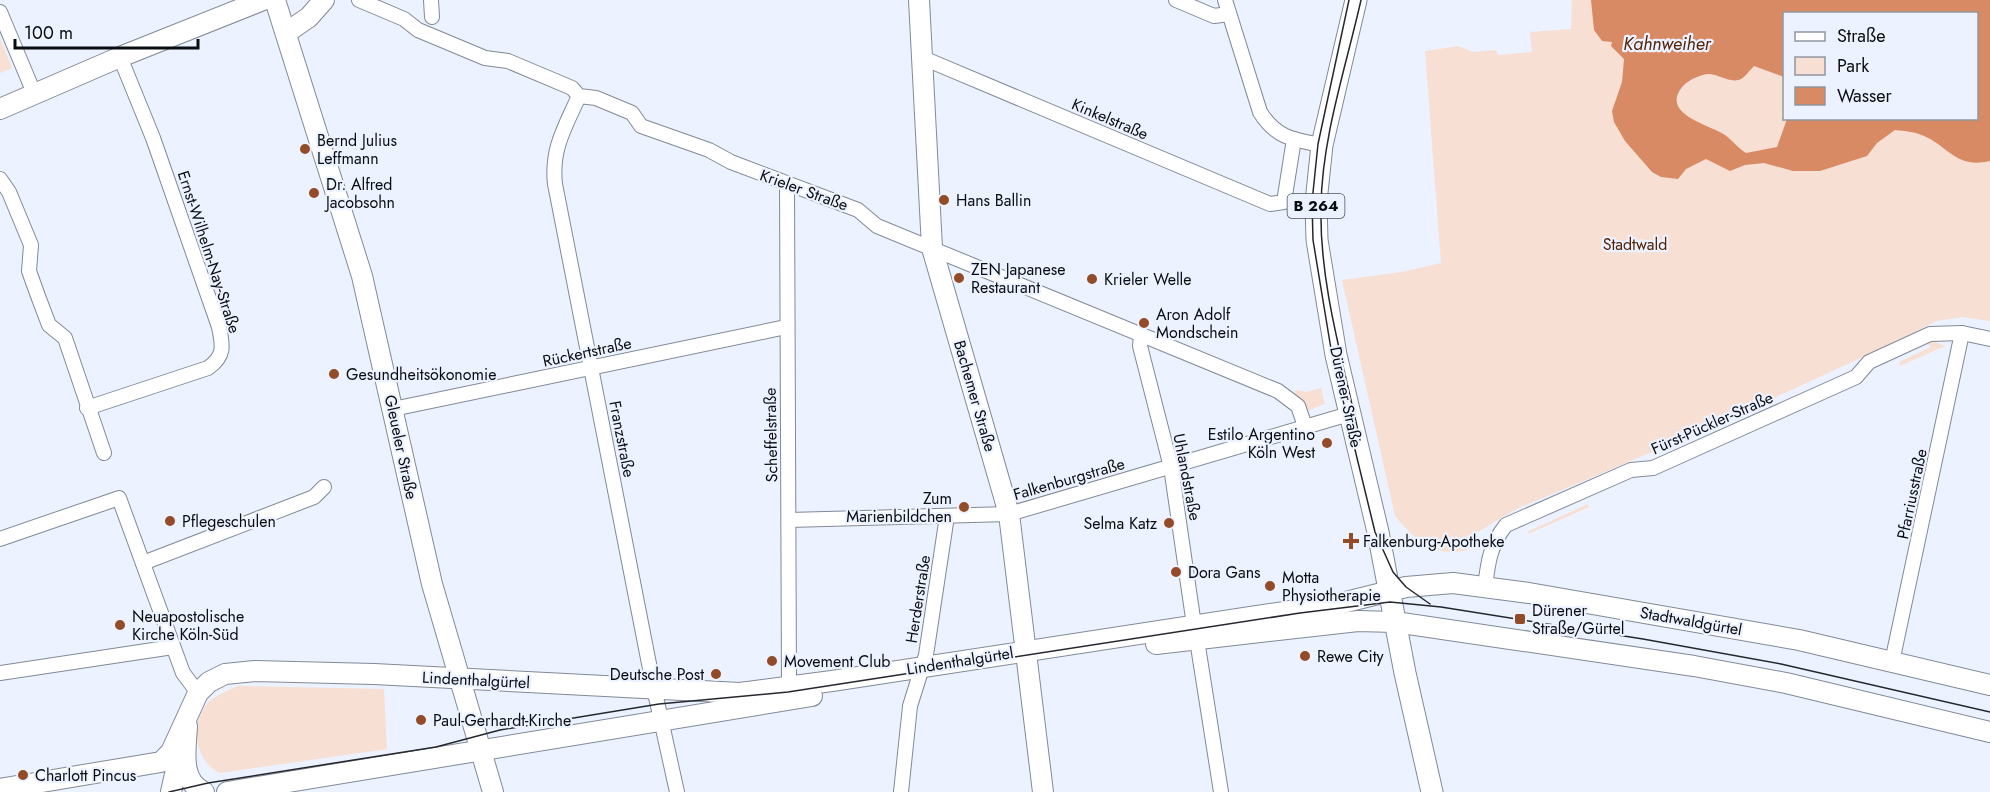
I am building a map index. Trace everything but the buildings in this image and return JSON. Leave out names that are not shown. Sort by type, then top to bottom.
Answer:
[{"type":"main road","points":[[0,109],[120,57],[263,0]]},
{"type":"main road","name":"Gleueler Straße","points":[[275,0],[362,276],[432,584],[493,792]]},
{"type":"main road","points":[[286,33],[309,17],[324,0]]},
{"type":"main road","name":"Bachemer Straße","points":[[919,0],[932,248],[1009,514],[1043,792]]},
{"type":"main road","name":"Dürener Straße","points":[[1356,0],[1322,144],[1316,202],[1317,240],[1349,414],[1378,532],[1432,792]]},
{"type":"main road","name":"Stadtwaldgürtel","points":[[1389,593],[1406,587],[1446,583],[1485,587],[1787,638],[1990,685]]},
{"type":"main road","name":"Lindenthalgürtel","points":[[227,792],[662,722],[920,673],[1028,656],[1139,645],[1389,593]]},
{"type":"main road","name":"Lindenthalgürtel","points":[[1195,633],[1358,621],[1395,622]]},
{"type":"main road","points":[[1395,622],[1694,666],[1786,683],[1990,732]]},
{"type":"main road","name":"Lindenthalgürtel","points":[[0,789],[161,762],[171,752],[198,693],[209,682],[225,674],[255,671],[719,693],[920,673]]},
{"type":"main road","name":"Lindenthalgürtel","points":[[171,792],[187,714]]},
{"type":"main road","name":"Lindenthalgürtel","points":[[187,714],[186,770],[194,786],[204,792]]},
{"type":"street","name":"Krieler Straße","points":[[359,0],[404,19],[418,30],[453,45],[485,58],[508,61],[572,88],[579,96],[596,98],[632,113],[641,126],[709,150],[731,162],[858,210],[877,226],[1278,391],[1298,406],[1305,426]]},
{"type":"street","points":[[431,0],[432,17]]},
{"type":"street","points":[[1176,0],[1214,16],[1229,15]]},
{"type":"street","points":[[1225,0],[1260,112],[1269,127],[1280,135],[1322,144]]},
{"type":"street","points":[[0,12],[34,93]]},
{"type":"street","name":"Ernst-Wilhelm-Nay-Straße","points":[[87,408],[208,368],[219,360],[224,348],[216,317],[153,138],[120,57]]},
{"type":"street","name":"Kinkelstraße","points":[[923,58],[1270,204],[1284,202],[1294,139]]},
{"type":"street","name":"Franzstraße","points":[[579,96],[555,150],[552,164],[677,792]]},
{"type":"street","points":[[0,179],[9,192],[31,245],[29,271],[45,315],[49,325],[65,338],[104,453]]},
{"type":"street","name":"Scheffelstraße","points":[[787,183],[789,687]]},
{"type":"street","name":"Rückertstraße","points":[[393,409],[786,327]]},
{"type":"street","name":"Fürst-Pückler-Straße","points":[[1485,587],[1488,555],[1495,539],[1506,525],[1631,471],[1653,468],[1856,377],[1869,362],[1930,334],[1962,333],[1990,339]]},
{"type":"street","name":"Pfarriusstraße","points":[[1892,662],[1962,333]]},
{"type":"street","name":"Uhlandstraße","points":[[1141,336],[1140,346],[1171,467],[1221,792]]},
{"type":"street","name":"Falkenburgstraße","points":[[789,520],[1009,514],[1349,414]]},
{"type":"street","points":[[143,563],[314,498],[324,487]]},
{"type":"street","points":[[0,539],[118,498],[173,647],[188,682],[198,693]]},
{"type":"street","name":"Herderstraße","points":[[901,792],[910,706],[920,673],[947,516]]},
{"type":"street","points":[[0,673],[173,647]]},
{"type":"green space","name":"Stadtwald","points":[[1572,0],[1990,0],[1990,321],[1962,317],[1937,321],[1730,417],[1521,507],[1465,537],[1468,550],[1445,551],[1426,545],[1410,533],[1395,516],[1342,280],[1402,272],[1441,263],[1425,51],[1458,46],[1473,52],[1496,50],[1498,55],[1532,52],[1530,32],[1571,29]]},
{"type":"green space","points":[[0,38],[12,68],[0,73]]},
{"type":"green space","points":[[1932,341],[1945,346],[1900,366],[1899,362],[1931,347],[1925,342]]},
{"type":"green space","points":[[1321,388],[1325,404],[1307,411],[1300,398],[1294,394],[1296,390],[1306,392]]},
{"type":"green space","points":[[1588,504],[1589,507],[1528,534],[1529,531]]},
{"type":"green space","points":[[238,686],[384,689],[387,749],[220,773],[212,768],[200,752],[198,723],[206,705],[221,694]]},
{"type":"water","name":"Kahnweiher","points":[[1591,0],[1990,0],[1990,161],[1969,162],[1953,155],[1924,136],[1895,130],[1877,143],[1867,156],[1820,171],[1793,171],[1764,163],[1745,165],[1730,171],[1706,159],[1686,169],[1678,179],[1661,177],[1652,172],[1625,141],[1614,122],[1612,111],[1622,82],[1624,59],[1611,46],[1612,42],[1602,41],[1594,30]]},
{"type":"tram line","points":[[1349,0],[1318,144],[1312,202],[1313,240],[1332,355],[1375,532],[1393,572],[1406,587],[1430,604]]},
{"type":"tram line","points":[[1360,440],[1328,294],[1321,235],[1321,206],[1322,180],[1330,128],[1361,0]]},
{"type":"tram line","points":[[169,792],[208,783],[436,747],[500,730],[659,704],[788,692],[1300,613],[1390,602],[1441,607],[1643,639],[1781,664],[1990,712]]},
{"type":"place","name":"Bernd Julius Leffmann","points":[[305,149]]},
{"type":"place","name":"Dr. Alfred Jacobsohn","points":[[314,193]]},
{"type":"place","name":"Hans Ballin","points":[[944,200]]},
{"type":"place","name":"ZEN Japanese Restaurant","points":[[959,278]]},
{"type":"place","name":"Krieler Welle","points":[[1092,279]]},
{"type":"place","name":"Aron Adolf Mondschein","points":[[1144,323]]},
{"type":"place","name":"Gesundheitsökonomie","points":[[334,374]]},
{"type":"place","name":"Estilo Argentino Köln West","points":[[1327,443]]},
{"type":"place","name":"Zum Marienbildchen","points":[[964,507]]},
{"type":"place","name":"Pflegeschulen","points":[[170,521]]},
{"type":"place","name":"Selma Katz","points":[[1169,523]]},
{"type":"place","name":"Falkenburg-Apotheke","points":[[1351,541]]},
{"type":"place","name":"Dora Gans","points":[[1176,572]]},
{"type":"place","name":"Motta Physiotherapie","points":[[1270,586]]},
{"type":"place","name":"Dürener Straße/Gürtel","points":[[1520,619]]},
{"type":"place","name":"Neuapostolische Kirche Köln-Süd","points":[[120,625]]},
{"type":"place","name":"Rewe City","points":[[1305,656]]},
{"type":"place","name":"Movement Club","points":[[772,661]]},
{"type":"place","name":"Deutsche Post","points":[[716,674]]},
{"type":"place","name":"Paul-Gerhardt-Kirche","points":[[421,720]]},
{"type":"place","name":"Charlott Pincus","points":[[23,775]]}]
